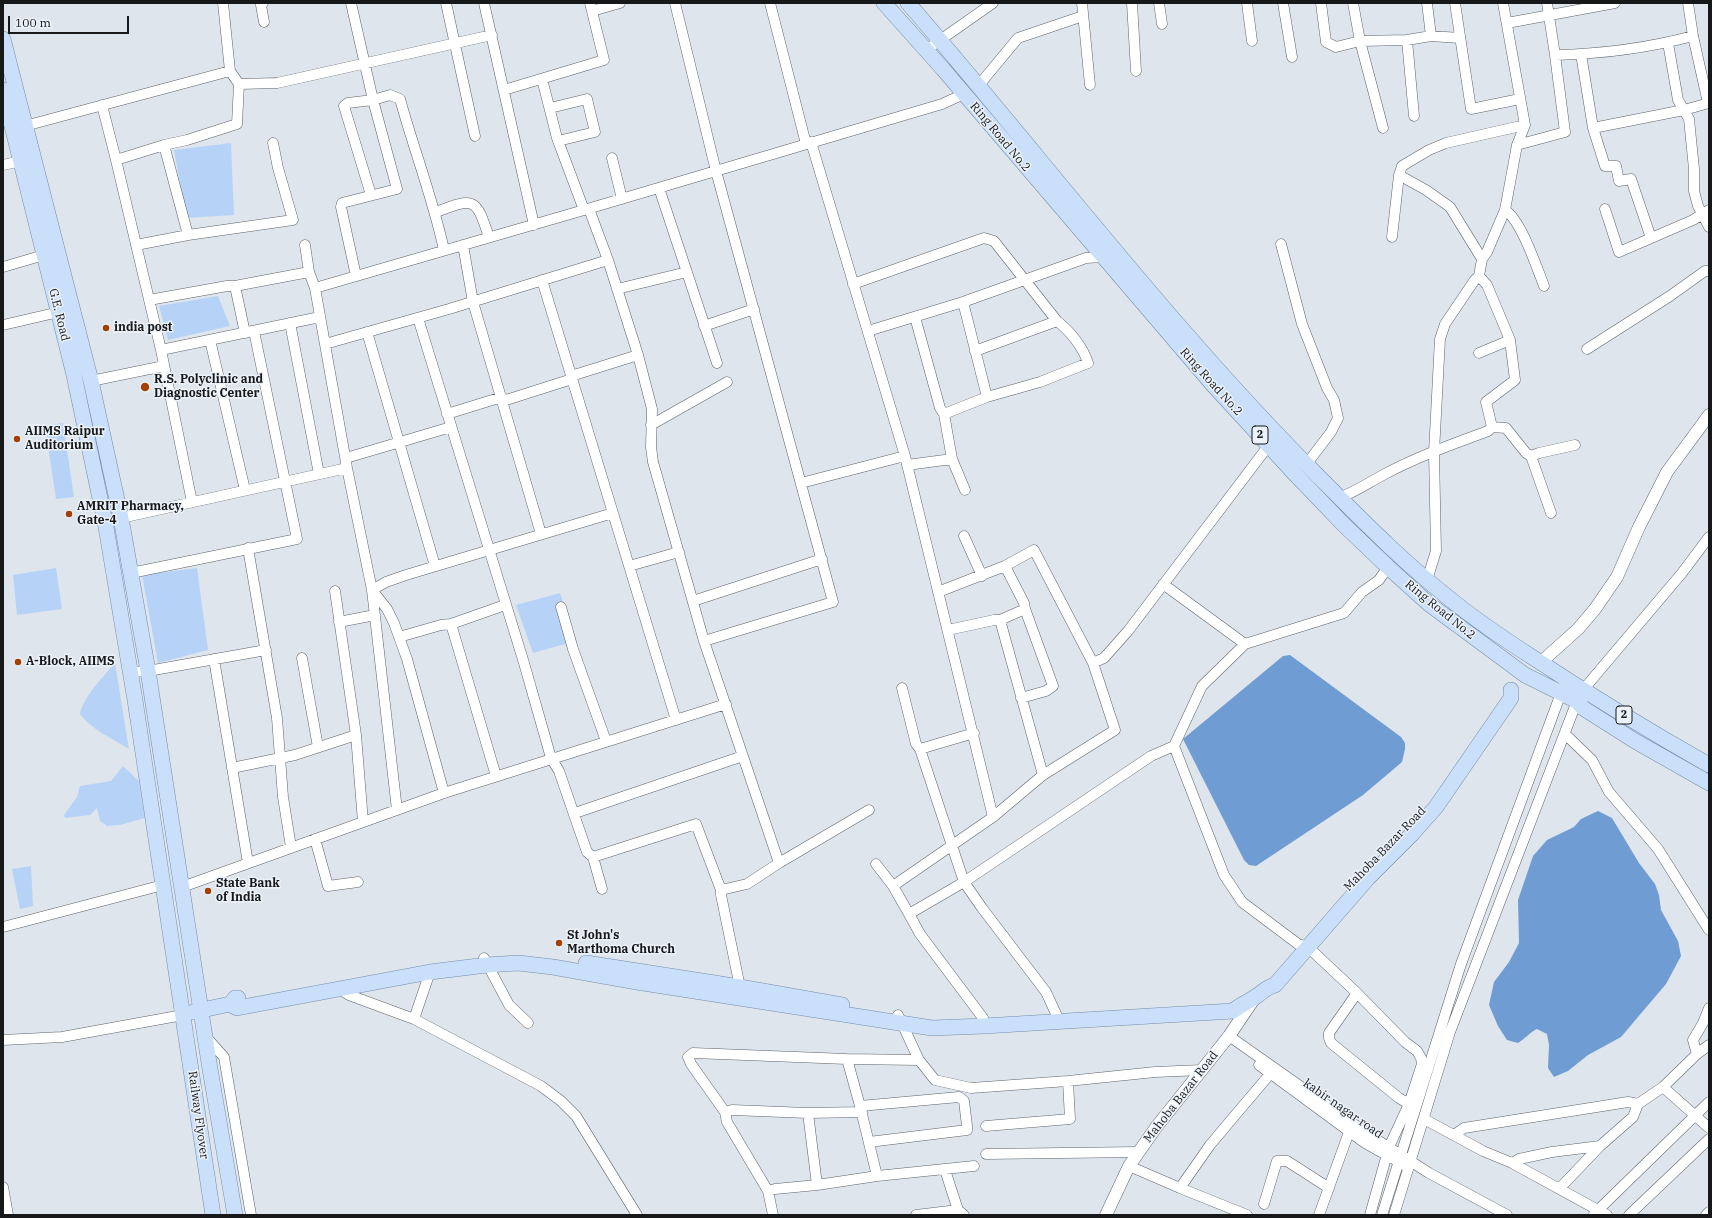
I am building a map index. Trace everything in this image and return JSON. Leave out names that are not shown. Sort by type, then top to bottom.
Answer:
[{"type":"main road","name":"Ring Road No.2","points":[[884,3],[964,94],[1213,385],[1300,479],[1388,567],[1429,604],[1525,674],[1562,693],[1580,696]]},
{"type":"main road","name":"Ring Road No.2","points":[[908,3],[979,85],[1107,242],[1212,365],[1278,437],[1383,541],[1448,598],[1485,626],[1540,663],[1580,696],[1709,765]]},
{"type":"main road","points":[[3,39],[19,127]]},
{"type":"main road","name":"G.E. Road","points":[[3,90],[5,108],[19,127],[21,161],[74,375],[108,542],[131,672],[163,884]]},
{"type":"main road","name":"Railway Flyover","points":[[19,127],[91,381],[121,518],[148,671],[202,1009],[210,1069],[235,1215]]},
{"type":"main road","name":"Mahoba Bazar Road","points":[[1255,998],[1269,987],[1269,980],[1303,946],[1360,872],[1402,839],[1428,804],[1503,692],[1511,690],[1525,674],[1540,663]]},
{"type":"main road","name":"Ring Road No.2","points":[[1580,696],[1583,708],[1635,741],[1709,783]]},
{"type":"main road","name":"Railway Flyover","points":[[163,884],[213,1215]]},
{"type":"main road","points":[[335,986],[433,964],[546,956],[742,993],[901,1020],[920,1019],[984,1022],[1234,1011],[1240,1005],[1255,998]]},
{"type":"main road","points":[[183,1015],[202,1009],[230,1004],[235,998],[335,986],[430,972],[486,961]]},
{"type":"main road","points":[[984,1022],[1233,1001],[1240,1005]]},
{"type":"street","points":[[116,160],[237,124],[239,84],[230,71],[223,3]]},
{"type":"street","points":[[263,3],[261,5],[264,22]]},
{"type":"street","points":[[351,3],[372,100],[398,189],[342,203],[341,207],[356,276]]},
{"type":"street","points":[[446,3],[475,136]]},
{"type":"street","points":[[484,3],[534,225]]},
{"type":"street","points":[[504,90],[604,60],[591,7],[620,3]]},
{"type":"street","points":[[675,3],[716,171],[833,602],[704,641]]},
{"type":"street","points":[[770,3],[809,143],[868,331],[906,461],[974,733],[993,817]]},
{"type":"street","points":[[926,50],[993,3]]},
{"type":"street","points":[[1082,3],[1090,85]]},
{"type":"street","points":[[1132,3],[1136,71]]},
{"type":"street","points":[[1159,3],[1162,24]]},
{"type":"street","points":[[1247,3],[1252,41]]},
{"type":"street","points":[[1283,3],[1292,57]]},
{"type":"street","points":[[1321,3],[1326,42],[1336,48],[1360,41],[1407,40],[1431,36],[1460,38]]},
{"type":"street","points":[[1353,3],[1360,41],[1383,128]]},
{"type":"street","points":[[1427,3],[1431,36]]},
{"type":"street","points":[[1455,3],[1471,109],[1520,99]]},
{"type":"street","points":[[1427,580],[1436,551],[1434,452],[1440,339],[1445,324],[1479,276],[1482,259],[1487,252],[1505,210],[1517,145],[1525,125],[1504,3]]},
{"type":"street","points":[[1517,145],[1565,132],[1555,55],[1546,3]]},
{"type":"street","points":[[1507,23],[1548,14],[1615,3]]},
{"type":"street","points":[[1593,128],[1684,110],[1708,103],[1693,36],[1688,3]]},
{"type":"street","points":[[979,85],[1018,38],[1083,16]]},
{"type":"street","points":[[239,84],[277,83],[454,42],[492,35]]},
{"type":"street","points":[[1555,55],[1581,54],[1668,43],[1693,36]]},
{"type":"street","points":[[1407,40],[1414,116]]},
{"type":"street","points":[[1668,43],[1678,100],[1689,119],[1694,170],[1694,191],[1698,206],[1706,212],[1709,227]]},
{"type":"street","points":[[1581,54],[1593,128],[1605,166],[1616,166],[1619,181],[1631,179],[1651,238]]},
{"type":"street","points":[[19,127],[230,71]]},
{"type":"street","points":[[542,79],[558,140],[608,260],[638,355],[652,409],[651,447],[653,462],[704,641],[779,863]]},
{"type":"street","points":[[315,288],[534,225],[942,104],[964,94]]},
{"type":"street","points":[[371,196],[344,106],[348,103],[372,100],[390,95],[400,99],[436,212],[444,250]]},
{"type":"street","points":[[550,108],[587,99],[595,132],[558,140]]},
{"type":"street","points":[[102,105],[161,350],[192,502]]},
{"type":"street","points":[[1392,237],[1399,176],[1402,166],[1429,150],[1446,143],[1525,125]]},
{"type":"street","points":[[136,245],[188,235],[293,220],[278,168],[273,143]]},
{"type":"street","points":[[164,145],[188,235]]},
{"type":"street","points":[[612,158],[622,199]]},
{"type":"street","points":[[3,166],[21,161]]},
{"type":"street","points":[[1399,176],[1426,190],[1450,207],[1482,259]]},
{"type":"street","points":[[659,188],[717,363]]},
{"type":"street","points":[[436,212],[461,203],[475,205],[481,211],[490,237]]},
{"type":"street","points":[[1605,209],[1619,252],[1693,220],[1706,212]]},
{"type":"street","points":[[1505,210],[1511,214],[1525,240],[1544,286]]},
{"type":"street","points":[[853,284],[984,238],[994,241],[1085,354],[1088,363],[1040,382],[987,397],[944,414]]},
{"type":"street","points":[[1281,244],[1302,324],[1327,388],[1334,400],[1338,418],[1331,432],[1306,464]]},
{"type":"street","points":[[305,245],[309,272],[315,288],[346,463],[372,590],[397,810]]},
{"type":"street","points":[[463,245],[473,302],[541,534]]},
{"type":"street","points":[[3,267],[44,255]]},
{"type":"street","points":[[868,331],[963,302],[1086,258],[1103,257]]},
{"type":"street","points":[[325,344],[473,302],[608,260]]},
{"type":"street","points":[[1587,350],[1670,296],[1705,271],[1709,271]]},
{"type":"street","points":[[149,300],[309,272]]},
{"type":"street","points":[[617,289],[687,272]]},
{"type":"street","points":[[1479,276],[1487,285],[1510,340],[1516,380],[1486,402],[1492,427]]},
{"type":"street","points":[[542,280],[676,720]]},
{"type":"street","points":[[131,573],[297,538],[250,332],[235,286]]},
{"type":"street","points":[[963,302],[987,397]]},
{"type":"street","points":[[704,326],[754,309]]},
{"type":"street","points":[[3,325],[58,312]]},
{"type":"street","points":[[161,350],[320,317]]},
{"type":"street","points":[[915,317],[940,408],[944,414],[952,459],[965,490]]},
{"type":"street","points":[[418,318],[551,758],[559,771],[587,852],[593,857],[602,889]]},
{"type":"street","points":[[975,351],[1058,322]]},
{"type":"street","points":[[290,323],[319,474]]},
{"type":"street","points":[[367,332],[435,566]]},
{"type":"street","points":[[210,340],[245,490]]},
{"type":"street","points":[[1479,353],[1510,340]]},
{"type":"street","points":[[447,414],[572,378],[638,355]]},
{"type":"street","points":[[91,381],[164,366]]},
{"type":"street","points":[[651,426],[727,382]]},
{"type":"street","points":[[1540,663],[1578,629],[1595,609],[1617,577],[1639,527],[1667,472],[1709,415]]},
{"type":"street","points":[[121,518],[319,474],[399,443],[451,427]]},
{"type":"street","points":[[1340,498],[1357,491],[1383,475],[1434,452],[1488,431],[1492,427],[1506,428],[1526,453],[1531,456],[1551,513]]},
{"type":"street","points":[[1092,663],[1104,658],[1128,631],[1269,445]]},
{"type":"street","points":[[1531,456],[1575,445]]},
{"type":"street","points":[[801,483],[906,461],[952,459]]},
{"type":"street","points":[[372,590],[386,582],[435,566],[613,513]]},
{"type":"street","points":[[964,536],[982,576]]},
{"type":"street","points":[[1394,1215],[1450,1032],[1580,696],[1682,573],[1709,536]]},
{"type":"street","points":[[248,548],[277,718],[283,797],[291,847]]},
{"type":"street","points":[[893,886],[993,817],[1043,775],[1115,730],[1092,663],[1034,550],[1006,566],[938,592]]},
{"type":"street","points":[[629,566],[679,552]]},
{"type":"street","points":[[693,601],[822,559]]},
{"type":"street","points":[[1006,566],[1024,602],[1025,609],[1050,674],[1053,686],[1046,691],[1021,698]]},
{"type":"street","points":[[909,914],[964,882],[1151,756],[1174,746],[1202,686],[1245,644],[1344,613],[1362,592],[1380,580],[1388,567]]},
{"type":"street","points":[[1163,584],[1245,644]]},
{"type":"street","points":[[372,590],[387,609],[407,659],[444,793]]},
{"type":"street","points":[[335,591],[356,735],[364,822]]},
{"type":"street","points":[[399,637],[441,625],[451,624],[505,605]]},
{"type":"street","points":[[561,607],[573,650],[606,741]]},
{"type":"street","points":[[948,630],[1000,620],[1025,609]]},
{"type":"street","points":[[339,622],[375,615]]},
{"type":"street","points":[[1000,620],[1043,775]]},
{"type":"street","points":[[451,624],[496,776]]},
{"type":"street","points":[[131,672],[148,671],[266,650]]},
{"type":"street","points":[[302,658],[318,747]]},
{"type":"street","points":[[214,659],[248,863]]},
{"type":"street","points":[[902,688],[916,744],[920,749],[964,882],[1046,992],[1057,1016]]},
{"type":"street","points":[[1382,1215],[1461,964],[1562,693]]},
{"type":"street","points":[[182,887],[444,793],[726,704]]},
{"type":"street","points":[[920,749],[974,733]]},
{"type":"street","points":[[1565,734],[1592,760],[1609,792],[1658,849],[1709,930]]},
{"type":"street","points":[[232,768],[280,758],[356,735]]},
{"type":"street","points":[[1174,746],[1224,875],[1242,902],[1303,946],[1357,993],[1405,1042],[1417,1051],[1421,1058],[1422,1064],[1409,1104],[1388,1151],[1370,1215]]},
{"type":"street","points":[[574,813],[743,756]]},
{"type":"street","points":[[721,890],[747,884],[779,863],[869,810]]},
{"type":"street","points":[[593,857],[696,824],[721,890],[720,895],[742,993]]},
{"type":"street","points":[[315,839],[328,886],[358,882]]},
{"type":"street","points":[[876,864],[893,886],[920,934],[984,1022]]},
{"type":"street","points":[[3,927],[163,884]]},
{"type":"street","points":[[486,961],[509,1004],[528,1023]]},
{"type":"street","points":[[414,1019],[430,972]]},
{"type":"street","points":[[335,986],[349,995],[414,1019],[540,1086],[561,1101],[576,1116],[637,1215]]},
{"type":"street","points":[[1357,993],[1329,1033],[1331,1043],[1399,1098],[1409,1104]]},
{"type":"street","name":"Mahoba Bazar Road","points":[[1106,1215],[1129,1166],[1227,1038],[1255,998]]},
{"type":"street","points":[[1696,1054],[1693,1040],[1703,1023],[1709,1008]]},
{"type":"street","points":[[3,1040],[62,1037],[183,1015]]},
{"type":"street","points":[[901,1020],[919,1060],[934,1080],[971,1088],[1068,1081],[1155,1072],[1202,1070]]},
{"type":"street","points":[[206,1037],[224,1057],[251,1215]]},
{"type":"street","points":[[1227,1038],[1343,1117],[1388,1151]]},
{"type":"street","name":"kabir nagar road","points":[[1227,1038],[1270,1074],[1365,1143],[1388,1151],[1493,1215]]},
{"type":"street","points":[[1560,1188],[1600,1146],[1633,1117],[1638,1104],[1663,1086],[1696,1054],[1709,1045]]},
{"type":"street","points":[[773,1215],[768,1191],[728,1122],[726,1112],[691,1064],[688,1056],[693,1053],[846,1059],[919,1060]]},
{"type":"street","points":[[846,1059],[861,1109],[877,1176]]},
{"type":"street","points":[[1180,1188],[1210,1145],[1270,1074]]},
{"type":"street","points":[[986,1126],[1070,1119],[1068,1081]]},
{"type":"street","points":[[1663,1086],[1709,1128]]},
{"type":"street","points":[[726,1112],[732,1110],[808,1113],[861,1109],[959,1098],[964,1101],[968,1126],[967,1130],[869,1142]]},
{"type":"street","points":[[1454,1135],[1464,1128],[1628,1102],[1638,1104]]},
{"type":"street","points":[[1424,1119],[1560,1188],[1600,1213],[1709,1102]]},
{"type":"street","points":[[808,1113],[817,1185]]},
{"type":"street","points":[[1319,1215],[1350,1132]]},
{"type":"street","points":[[1629,1215],[1709,1139]]},
{"type":"street","points":[[1512,1163],[1519,1159],[1552,1152],[1600,1146]]},
{"type":"street","points":[[986,1154],[1139,1152]]},
{"type":"street","points":[[1264,1204],[1277,1161],[1287,1161],[1329,1188]]},
{"type":"street","points":[[1410,1165],[1429,1173],[1507,1215]]},
{"type":"street","points":[[768,1191],[877,1176],[974,1166]]},
{"type":"street","points":[[1129,1166],[1247,1215]]},
{"type":"street","points":[[916,1215],[961,1213],[945,1170]]},
{"type":"street","points":[[3,1186],[8,1215]]},
{"type":"street","points":[[1706,1215],[1709,1212]]},
{"type":"shaded area","points":[[231,143],[234,215],[186,218],[174,150]]},
{"type":"shaded area","points":[[218,296],[230,326],[168,340],[159,306]]},
{"type":"shaded area","points":[[63,423],[74,497],[56,499],[45,426]]},
{"type":"shaded area","points":[[56,568],[62,609],[17,615],[13,575]]},
{"type":"shaded area","points":[[197,568],[208,650],[158,663],[142,575]]},
{"type":"shaded area","points":[[560,593],[576,641],[533,653],[516,605]]},
{"type":"shaded area","points":[[1290,655],[1401,737],[1405,743],[1405,749],[1402,762],[1363,795],[1256,866],[1249,865],[1244,860],[1183,739],[1283,656]]},
{"type":"shaded area","points":[[115,663],[129,749],[90,725],[80,714],[89,694]]},
{"type":"shaded area","points":[[123,766],[139,781],[145,818],[120,825],[107,826],[100,821],[97,808],[90,815],[65,818],[64,815],[77,797],[80,786],[111,781]]},
{"type":"shaded area","points":[[1598,811],[1612,818],[1639,863],[1655,884],[1659,895],[1661,910],[1678,941],[1681,956],[1666,984],[1621,1037],[1588,1055],[1568,1071],[1554,1077],[1548,1068],[1549,1045],[1547,1034],[1537,1029],[1518,1043],[1507,1040],[1498,1026],[1489,1005],[1494,982],[1509,962],[1519,943],[1518,900],[1533,856],[1547,840],[1574,827],[1581,819]]},
{"type":"shaded area","points":[[31,866],[33,906],[20,909],[12,869]]},
{"type":"place","name":"india post","points":[[106,328]]},
{"type":"place","name":"R.S. Polyclinic and Diagnostic Center","points":[[145,387]]},
{"type":"place","name":"AIIMS Raipur Auditorium","points":[[17,439]]},
{"type":"place","name":"AMRIT Pharmacy, Gate-4","points":[[69,514]]},
{"type":"place","name":"A-Block, AIIMS","points":[[18,662]]},
{"type":"place","name":"State Bank of India","points":[[208,891]]},
{"type":"place","name":"St John's Marthoma Church","points":[[559,943]]}]
